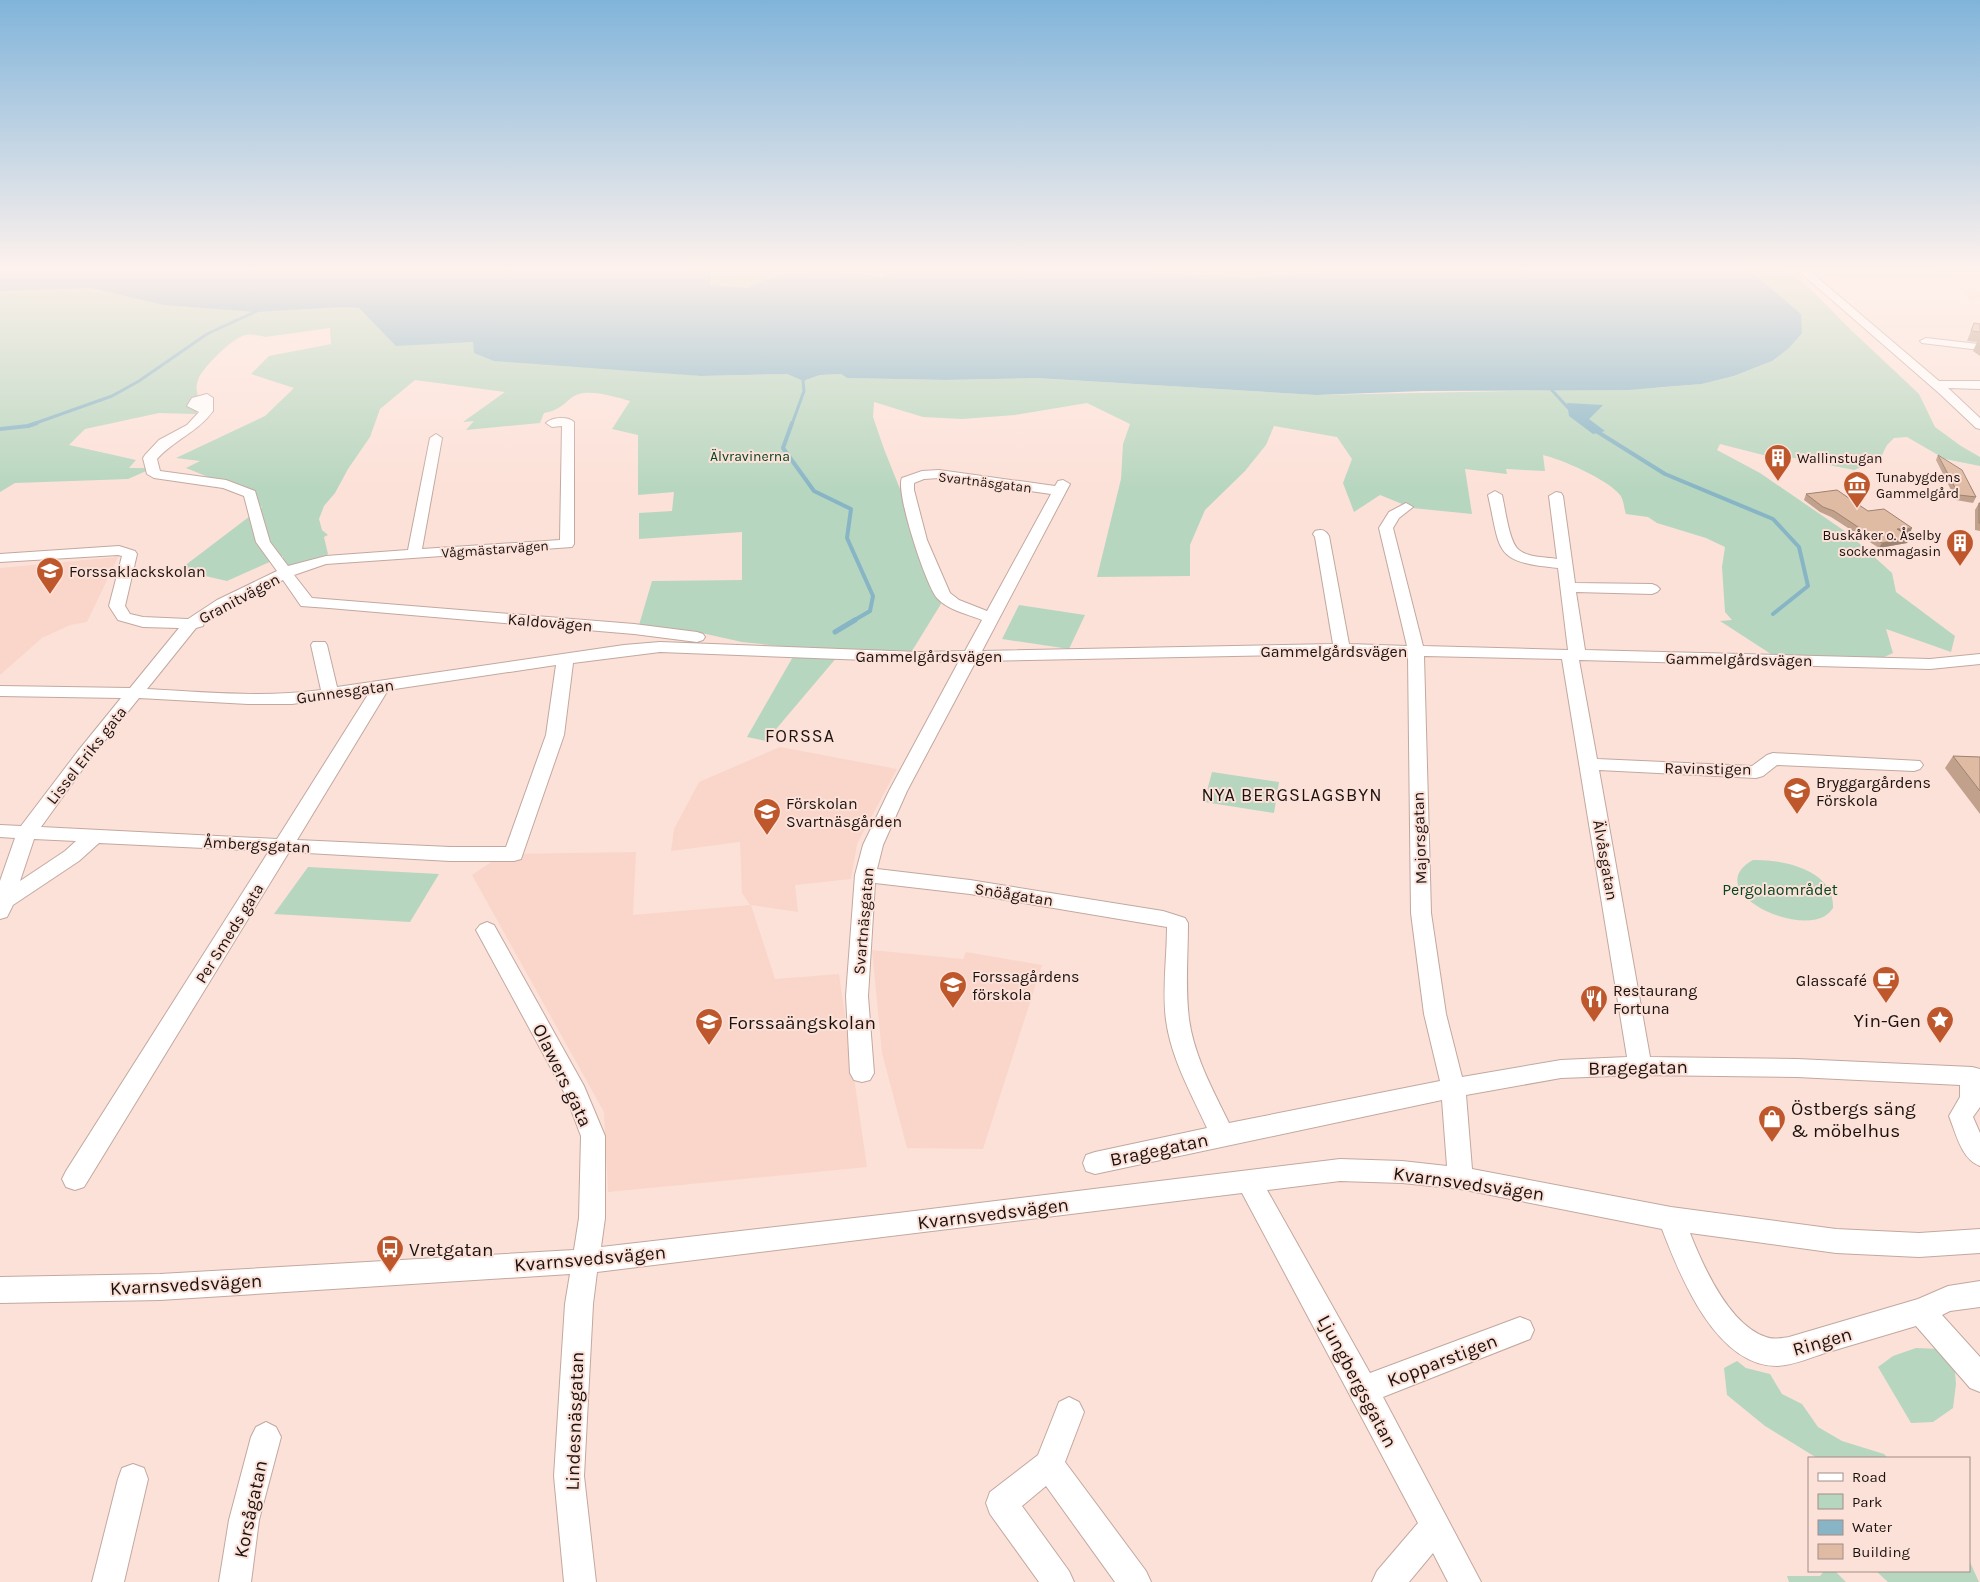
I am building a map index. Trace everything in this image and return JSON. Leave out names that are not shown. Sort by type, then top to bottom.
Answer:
[{"type":"street","points":[[1885,341],[1980,425]]},
{"type":"street","points":[[1926,341],[1978,347]]},
{"type":"street","points":[[1935,384],[1980,385]]},
{"type":"street","name":"Kaldovägen","points":[[207,405],[190,428],[164,444],[150,458],[154,474],[226,484],[250,494],[263,542],[286,573],[309,610],[329,603],[634,629],[700,637],[792,653]]},
{"type":"street","name":"Vågmästarvägen","points":[[286,573],[298,566],[326,560],[567,544],[568,422],[552,422]]},
{"type":"street","points":[[414,555],[436,438]]},
{"type":"street","name":"Svartnäsgatan","points":[[862,1073],[857,996],[865,875],[873,845],[889,809],[972,657],[1061,488],[939,474],[922,475],[907,481],[907,490],[920,540],[943,595],[953,603],[992,619]]},
{"type":"street","points":[[1495,495],[1509,550],[1517,556],[1528,559],[1566,564]]},
{"type":"street","name":"Älvåsgatan","points":[[1556,496],[1570,587],[1573,655],[1640,1066]]},
{"type":"street","name":"Majorsgatan","points":[[1406,507],[1398,511],[1390,519],[1386,528],[1416,651],[1421,913],[1435,1014],[1453,1088],[1460,1178]]},
{"type":"street","points":[[1320,534],[1322,536],[1342,650]]},
{"type":"street","name":"Granitvägen","points":[[0,558],[119,550],[130,554],[117,606],[124,617],[144,622],[191,624],[214,620]]},
{"type":"street","name":"Granitvägen","points":[[191,624],[224,604],[286,573]]},
{"type":"street","points":[[1570,587],[1652,589]]},
{"type":"street","name":"Lissel Eriks gata","points":[[3,906],[26,833],[84,755],[191,624]]},
{"type":"street","points":[[319,645],[330,692]]},
{"type":"street","name":"Gammelgårdsvägen","points":[[689,646],[792,653],[972,657],[1342,650],[1907,664],[1980,659]]},
{"type":"street","name":"Gunnesgatan","points":[[0,691],[135,694],[248,700],[292,699],[624,650],[689,646]]},
{"type":"street","name":"Åmbergsgatan","points":[[0,831],[450,854],[514,854],[555,735],[565,659]]},
{"type":"street","name":"Per Smeds gata","points":[[75,1179],[382,686]]},
{"type":"street","name":"Ravinstigen","points":[[1590,764],[1756,772],[1773,760],[1914,765]]},
{"type":"street","name":"Lissel Eriks gata","points":[[3,906],[72,856],[94,836]]},
{"type":"street","name":"Snöågatan","points":[[865,875],[970,887],[1163,918]]},
{"type":"street","name":"Bragegatan","points":[[1163,918],[1178,923],[1176,1005],[1181,1037],[1191,1067],[1222,1135]]},
{"type":"street","name":"Olawers gata","points":[[487,930],[576,1093],[593,1136],[592,1218],[586,1261]]},
{"type":"street","name":"Bragegatan","points":[[1096,1163],[1453,1088],[1561,1069],[1640,1066],[1796,1068],[1972,1076],[1972,1099],[1961,1116],[1971,1141],[1980,1155]]},
{"type":"street","name":"Kvarnsvedsvägen","points":[[0,1290],[160,1287],[586,1261],[898,1225],[1340,1170],[1402,1172],[1460,1178],[1671,1219],[1836,1241],[1919,1245],[1980,1241]]},
{"type":"street","name":"Ljungbergsgatan","points":[[1250,1181],[1364,1390],[1465,1582]]},
{"type":"street","name":"Ringen","points":[[1671,1219],[1691,1272],[1715,1310],[1731,1329],[1748,1344],[1762,1350],[1790,1351],[1921,1311],[1948,1299],[1980,1294]]},
{"type":"street","name":"Lindesnäsgatan","points":[[580,1582],[569,1476],[579,1304],[586,1261]]},
{"type":"street","points":[[1921,1311],[1980,1378]]},
{"type":"street","name":"Kopparstigen","points":[[1364,1390],[1520,1330]]},
{"type":"street","points":[[1058,1582],[1002,1503],[1049,1465],[1069,1412]]},
{"type":"street","name":"Korsågatan","points":[[235,1582],[244,1520],[266,1437]]},
{"type":"street","points":[[1049,1465],[1134,1582]]},
{"type":"street","points":[[108,1582],[133,1479]]},
{"type":"street","points":[[1388,1582],[1435,1527]]},
{"type":"shaded area","name":"Forssaklackskolan","points":[[118,557],[87,622],[70,625],[42,638],[0,675],[0,568]]},
{"type":"shaded area","name":"Forssaängskolan","points":[[780,747],[897,769],[857,844],[851,879],[795,885],[798,912],[751,905],[775,979],[839,974],[867,1167],[608,1192],[604,1112],[472,875],[503,854],[636,852],[633,915],[750,905],[742,893],[740,842],[671,851],[674,829],[699,782]]},
{"type":"shaded area","name":"Forssagårdens förskola","points":[[872,950],[963,959],[966,952],[1042,965],[983,1149],[907,1148],[882,1053]]},
{"type":"green space","name":"Älvravinerna","points":[[0,341],[234,341],[217,355],[198,380],[199,403],[196,414],[159,413],[85,429],[69,445],[136,460],[129,468],[153,468],[128,479],[15,483],[0,492]]},
{"type":"green space","name":"Älvravinerna","points":[[331,341],[473,342],[632,370],[701,376],[787,374],[803,381],[820,375],[841,374],[848,378],[945,380],[1036,378],[1316,395],[1656,388],[1702,384],[1734,376],[1767,363],[1782,341],[1863,341],[1919,394],[1935,427],[1980,457],[1980,466],[1945,459],[1907,437],[1894,438],[1887,445],[1882,455],[1869,464],[1854,470],[1794,458],[1767,456],[1720,444],[1717,450],[1760,473],[1849,534],[1892,573],[1896,592],[1955,636],[1951,652],[1886,629],[1893,653],[1876,661],[1774,656],[1720,621],[1732,620],[1725,612],[1722,567],[1725,547],[1706,538],[1657,523],[1648,517],[1626,514],[1621,497],[1614,489],[1572,465],[1543,455],[1545,471],[1506,469],[1507,474],[1465,469],[1472,514],[1412,508],[1380,495],[1354,512],[1343,483],[1352,459],[1337,437],[1274,426],[1266,445],[1245,471],[1205,510],[1190,545],[1190,576],[1097,577],[1121,479],[1123,444],[1130,424],[1087,403],[1015,415],[962,419],[923,417],[874,402],[873,417],[884,449],[944,599],[912,651],[843,650],[766,741],[747,737],[798,648],[742,642],[706,634],[639,625],[652,581],[742,580],[742,532],[639,539],[639,513],[672,511],[674,492],[638,495],[638,435],[612,429],[630,401],[604,394],[579,394],[560,407],[544,413],[540,423],[466,430],[474,421],[463,422],[505,392],[415,380],[380,409],[370,437],[348,469],[335,493],[324,506],[319,519],[322,530],[328,535],[324,537],[328,554],[322,559],[289,566],[283,562],[283,556],[227,581],[179,570],[262,507],[233,487],[186,468],[200,461],[176,458],[265,416],[294,388],[251,374],[269,356],[331,344]]},
{"type":"green space","points":[[1019,605],[1085,615],[1069,649],[1002,639]]},
{"type":"green space","points":[[1212,772],[1279,782],[1274,813],[1204,802]]},
{"type":"green space","name":"Pergolaområdet","points":[[1753,860],[1778,862],[1805,869],[1825,884],[1831,895],[1833,908],[1825,916],[1810,920],[1793,919],[1774,914],[1757,906],[1744,895],[1738,884],[1740,872]]},
{"type":"green space","points":[[308,867],[439,874],[410,922],[274,914]]},
{"type":"green space","points":[[1916,1348],[1940,1349],[1954,1359],[1956,1384],[1953,1408],[1933,1422],[1911,1423],[1878,1367],[1893,1356]]},
{"type":"green space","points":[[1737,1361],[1746,1368],[1770,1374],[1782,1394],[1802,1404],[1818,1427],[1842,1441],[1884,1454],[1887,1457],[1815,1457],[1765,1426],[1727,1395],[1724,1368]]},
{"type":"green space","points":[[1970,1562],[1979,1582],[1888,1582],[1877,1572],[1970,1572]]},
{"type":"green space","points":[[1823,1572],[1836,1572],[1846,1582],[1789,1582],[1787,1576],[1820,1576]]},
{"type":"water","points":[[391,341],[1795,341],[1772,361],[1734,376],[1702,384],[1628,390],[1423,391],[1316,395],[1036,378],[945,380],[847,378],[841,374],[820,375],[803,381],[787,374],[701,376],[494,361],[474,353],[473,342],[396,346]]},
{"type":"water","points":[[1567,403],[1603,405],[1589,419],[1605,431],[1593,434],[1569,416]]},
{"type":"building","points":[[1938,455],[1962,470],[1976,497],[1959,495]]},
{"type":"building","points":[[1837,490],[1868,511],[1884,509],[1912,528],[1897,529],[1910,537],[1882,543],[1834,511],[1823,507],[1806,494]]},
{"type":"building","points":[[1980,503],[1980,523],[1979,523]]},
{"type":"building","points":[[1953,756],[1980,757],[1980,791]]},
{"type":"waterway","points":[[33,424],[112,396],[139,381],[197,341]]},
{"type":"waterway","points":[[792,424],[804,391],[803,381],[807,375]]},
{"type":"waterway","points":[[1548,386],[1571,411]]},
{"type":"waterway","points":[[0,429],[28,426],[37,423]]},
{"type":"waterway","points":[[792,423],[783,448],[814,491],[851,509],[847,538],[873,596],[870,611],[853,621]]},
{"type":"waterway","points":[[1593,429],[1665,474],[1773,519],[1799,547],[1808,586],[1773,614]]},
{"type":"waterway","points":[[835,632],[855,620]]},
{"type":"place","name":"Wallinstugan","points":[[1778,482]]},
{"type":"place","name":"Tunabygdens Gammelgård","points":[[1857,509]]},
{"type":"place","name":"Buskåker o. Åselby sockenmagasin","points":[[1960,567]]},
{"type":"place","name":"Forssaklackskolan","points":[[50,595]]},
{"type":"place","name":"Bryggargårdens Förskola","points":[[1797,815]]},
{"type":"place","name":"Förskolan Svartnäsgården","points":[[767,836]]},
{"type":"place","name":"Glasscafé","points":[[1886,1004]]},
{"type":"place","name":"Forssagårdens förskola","points":[[953,1009]]},
{"type":"place","name":"Restaurang Fortuna","points":[[1594,1023]]},
{"type":"place","name":"Yin-Gen","points":[[1940,1044]]},
{"type":"place","name":"Forssaängskolan","points":[[709,1046]]},
{"type":"place","name":"Östbergs säng & möbelhus","points":[[1772,1143]]},
{"type":"place","name":"Vretgatan","points":[[390,1273]]},
{"type":"district","name":"FORSSA","points":[[800,736]]},
{"type":"district","name":"NYA BERGSLAGSBYN","points":[[1292,795]]}]
